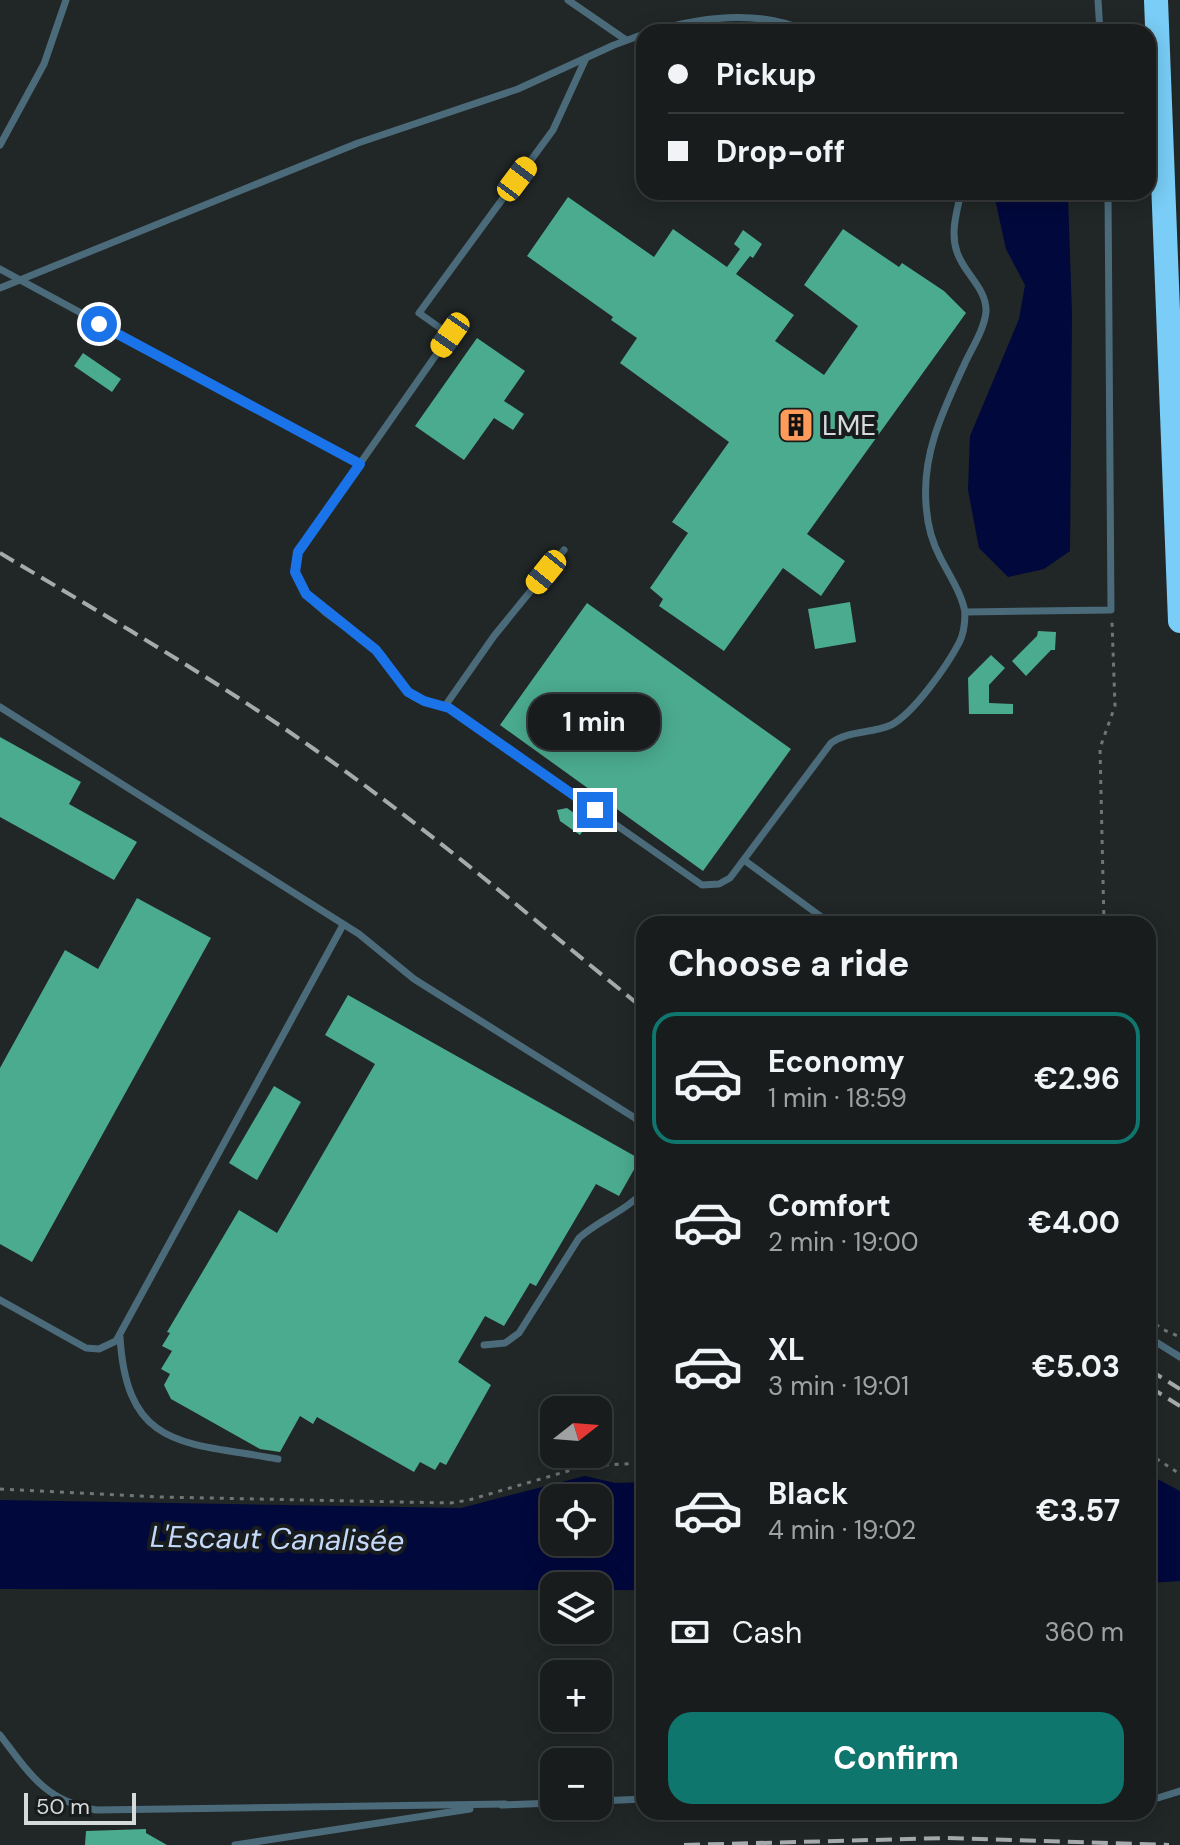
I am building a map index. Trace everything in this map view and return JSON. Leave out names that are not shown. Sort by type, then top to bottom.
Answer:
[{"type":"highway","points":[[1141,0],[1142,24]]},
{"type":"highway","points":[[1156,0],[1180,621]]},
{"type":"highway","points":[[1156,128],[1164,187]]},
{"type":"lane","points":[[0,145],[44,64],[66,0]]},
{"type":"lane","points":[[568,0],[626,40]]},
{"type":"lane","points":[[1098,0],[1100,24]]},
{"type":"lane","points":[[687,24],[742,17],[786,24]]},
{"type":"lane","points":[[0,288],[366,140],[518,89],[636,37]]},
{"type":"lane","points":[[586,58],[553,130],[419,313],[450,335],[298,552],[295,566],[298,580],[311,600],[381,655],[413,696],[445,706],[707,886],[730,878],[825,748],[844,735],[893,724],[914,707],[959,644],[965,612],[932,538],[925,486],[938,422],[983,326],[986,310],[983,296],[963,265],[955,245],[953,229],[959,200]]},
{"type":"lane","points":[[965,612],[1111,610],[1108,200]]},
{"type":"lane","points":[[0,269],[360,464]]},
{"type":"lane","points":[[445,706],[494,636],[564,550]]},
{"type":"lane","points":[[0,707],[343,925],[414,979],[636,1119]]},
{"type":"lane","points":[[744,860],[820,916]]},
{"type":"lane","points":[[0,1300],[86,1348],[99,1349],[111,1345],[120,1335],[343,925]]},
{"type":"lane","points":[[484,1345],[505,1343],[519,1333],[579,1238],[636,1199]]},
{"type":"lane","points":[[120,1335],[122,1366],[131,1393],[150,1425],[173,1439],[278,1459]]},
{"type":"lane","points":[[1156,1342],[1180,1357]]},
{"type":"lane","points":[[0,1735],[48,1793],[96,1810],[540,1803]]},
{"type":"lane","points":[[1156,1798],[1180,1791]]},
{"type":"lane","points":[[612,1800],[636,1799]]},
{"type":"lane","points":[[235,1845],[505,1804]]},
{"type":"path","points":[[1104,916],[1100,748],[1115,706],[1111,610]]},
{"type":"path","points":[[1156,1324],[1180,1337]]},
{"type":"path","points":[[1156,1458],[1180,1474]]},
{"type":"path","points":[[0,1489],[161,1497],[450,1503],[585,1466],[636,1463]]},
{"type":"water","points":[[995,200],[1068,200],[1072,313],[1070,551],[1044,569],[1008,577],[979,548],[968,490],[970,436],[1019,319],[1025,285],[1006,249]]},
{"type":"water","name":"L'Escaut Canalisée","points":[[585,1476],[615,1483],[636,1482],[636,1590],[612,1590],[612,1572],[540,1572],[540,1590],[0,1589],[0,1500],[461,1508],[540,1488],[540,1556],[612,1556],[612,1484],[554,1484]]},
{"type":"water","points":[[1156,1478],[1180,1491],[1180,1581],[1156,1582]]},
{"type":"building","name":"LME","points":[[568,197],[654,257],[673,229],[727,267],[740,249],[734,244],[743,230],[762,244],[736,274],[794,315],[775,341],[824,375],[858,326],[804,285],[843,229],[899,267],[902,263],[944,291],[966,313],[807,534],[845,561],[821,596],[783,568],[724,651],[659,606],[663,599],[650,588],[688,533],[672,522],[729,442],[620,363],[637,338],[611,320],[613,317],[527,256]]},
{"type":"building","points":[[477,338],[525,371],[504,401],[524,414],[513,430],[494,418],[464,460],[415,426]]},
{"type":"building","points":[[83,353],[121,379],[112,392],[74,366]]},
{"type":"building","points":[[850,602],[856,642],[815,649],[808,609]]},
{"type":"building","points":[[587,603],[791,749],[703,871],[500,725]]},
{"type":"building","points":[[1038,631],[1056,632],[1055,650],[1051,650],[1026,676],[1012,661],[1037,636]]},
{"type":"building","points":[[991,655],[1005,668],[989,685],[989,703],[1013,704],[1013,714],[969,714],[968,678]]},
{"type":"building","points":[[0,737],[81,782],[69,804],[137,842],[114,880],[0,817]]},
{"type":"building","points":[[567,808],[588,823],[580,835],[560,821],[557,810]]},
{"type":"building","points":[[137,898],[211,938],[32,1262],[0,1244],[0,1068],[65,950],[98,969]]},
{"type":"building","points":[[348,995],[636,1157],[636,1166],[619,1196],[596,1184],[536,1286],[530,1283],[504,1326],[485,1316],[458,1362],[491,1385],[446,1465],[440,1462],[435,1470],[420,1462],[414,1472],[317,1417],[313,1424],[300,1416],[280,1452],[260,1449],[171,1399],[164,1385],[170,1374],[161,1369],[172,1351],[162,1346],[170,1333],[167,1332],[239,1210],[277,1233],[375,1064],[325,1035]]},
{"type":"building","points":[[274,1086],[301,1102],[257,1180],[229,1163]]},
{"type":"building","points":[[146,1829],[146,1833],[167,1845],[85,1845],[86,1831]]},
{"type":"railway","points":[[0,553],[198,672],[314,749],[440,843],[636,1002]]},
{"type":"railway","points":[[1156,1374],[1180,1389]]},
{"type":"railway","points":[[1156,1391],[1180,1406]]},
{"type":"railway","points":[[684,1845],[947,1838],[1169,1845]]},
{"type":"place","name":"LME","points":[[796,425]]},
{"type":"route","points":[[99,324],[360,464],[298,552],[295,572],[301,587],[318,606],[370,644],[413,696],[449,708],[595,810]]}]
